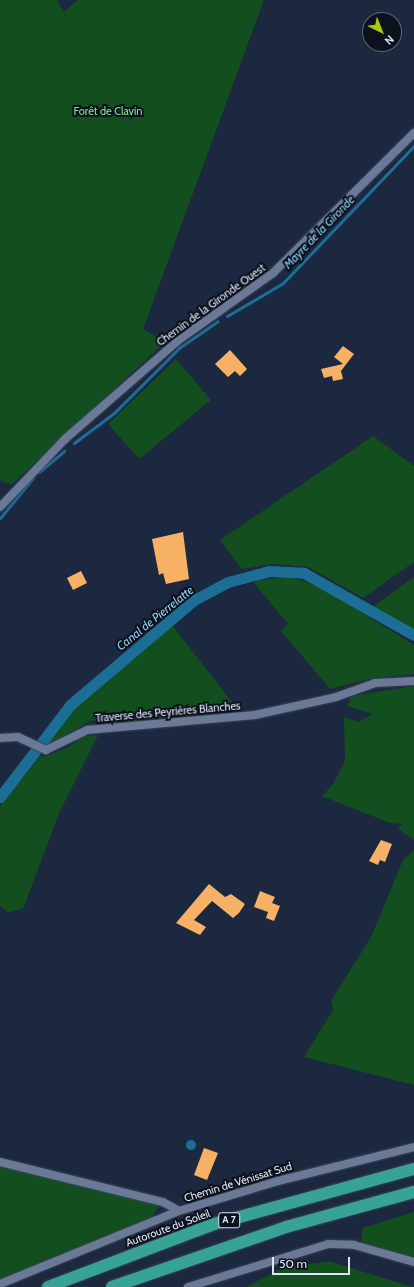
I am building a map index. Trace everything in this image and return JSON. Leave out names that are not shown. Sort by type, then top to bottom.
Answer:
[{"type":"highway","name":"Autoroute du Soleil","points":[[48,1287],[214,1224],[414,1169]]},
{"type":"highway","name":"A 7","points":[[112,1287],[286,1227],[414,1192]]},
{"type":"street","name":"Chemin de la Gironde Ouest","points":[[0,507],[65,439],[179,340],[274,273],[414,133]]},
{"type":"street","name":"Traverse des Peyrières Blanches","points":[[0,738],[27,740],[40,749],[59,746],[92,729],[255,715],[336,697],[375,683],[414,681]]},
{"type":"street","name":"Chemin de Vénissat Sud","points":[[0,1162],[162,1202],[180,1211],[278,1181],[414,1147]]},
{"type":"street","points":[[0,1284],[180,1211]]},
{"type":"street","points":[[188,1287],[329,1244],[354,1245],[414,1262]]},
{"type":"green space","name":"Forêt de Clavin","points":[[0,0],[57,0],[64,12],[78,0],[264,0],[143,329],[165,342],[11,485],[0,480]]},
{"type":"green space","points":[[176,359],[211,400],[139,459],[108,424]]},
{"type":"green space","points":[[373,436],[414,466],[414,562],[363,598],[308,567],[272,564],[242,569],[220,540]]},
{"type":"green space","points":[[291,577],[323,588],[414,645],[414,674],[373,678],[330,689],[281,631],[288,624],[254,583],[256,580]]},
{"type":"green space","points":[[414,577],[414,632],[372,607]]},
{"type":"green space","points":[[172,625],[238,710],[113,723],[92,720],[48,745],[45,740],[79,701]]},
{"type":"green space","points":[[414,686],[414,840],[398,829],[403,824],[390,823],[322,796],[333,784],[345,761],[344,717],[358,722],[373,714],[347,706],[351,696]]},
{"type":"green space","points":[[98,735],[60,811],[23,909],[8,912],[0,906],[0,806],[35,754],[44,757],[69,747],[83,736]]},
{"type":"green space","points":[[414,850],[414,1085],[304,1057],[333,1010],[331,1001],[371,937],[403,860]]},
{"type":"green space","points":[[0,1167],[161,1204],[148,1222],[0,1280]]},
{"type":"green space","points":[[414,1212],[414,1258],[361,1243],[363,1228]]},
{"type":"green space","points":[[329,1261],[412,1287],[246,1287],[282,1268]]},
{"type":"water","points":[[189,1140],[193,1140],[196,1145],[193,1150],[189,1150],[186,1147],[186,1143]]},
{"type":"building","points":[[343,346],[354,354],[341,371],[343,379],[333,381],[332,376],[324,378],[321,369],[343,364],[334,357]]},
{"type":"building","points":[[230,350],[247,369],[240,376],[235,371],[228,377],[215,364]]},
{"type":"building","points":[[183,532],[189,579],[166,584],[163,573],[159,575],[152,539]]},
{"type":"building","points":[[81,571],[87,583],[73,590],[67,578]]},
{"type":"building","points":[[381,840],[392,844],[385,862],[380,860],[378,865],[369,861]]},
{"type":"building","points":[[209,884],[225,897],[231,894],[245,904],[239,913],[233,918],[212,901],[194,920],[206,927],[200,935],[176,923]]},
{"type":"building","points":[[260,891],[275,897],[272,903],[280,906],[274,921],[266,918],[268,912],[254,907]]},
{"type":"building","points":[[204,1148],[218,1153],[207,1180],[194,1175]]},
{"type":"waterway","name":"Mayre de la Gironde","points":[[227,316],[283,283],[414,146]]},
{"type":"waterway","name":"Mayre de la Gironde","points":[[74,443],[114,413],[179,348],[218,321]]},
{"type":"waterway","name":"Mayre de la Gironde","points":[[39,472],[64,451]]},
{"type":"waterway","name":"Mayre de la Gironde","points":[[0,518],[33,478]]},
{"type":"waterway","name":"Canal de Pierrelatte","points":[[0,797],[70,705],[194,600],[228,582],[269,571],[304,573],[414,635]]}]
